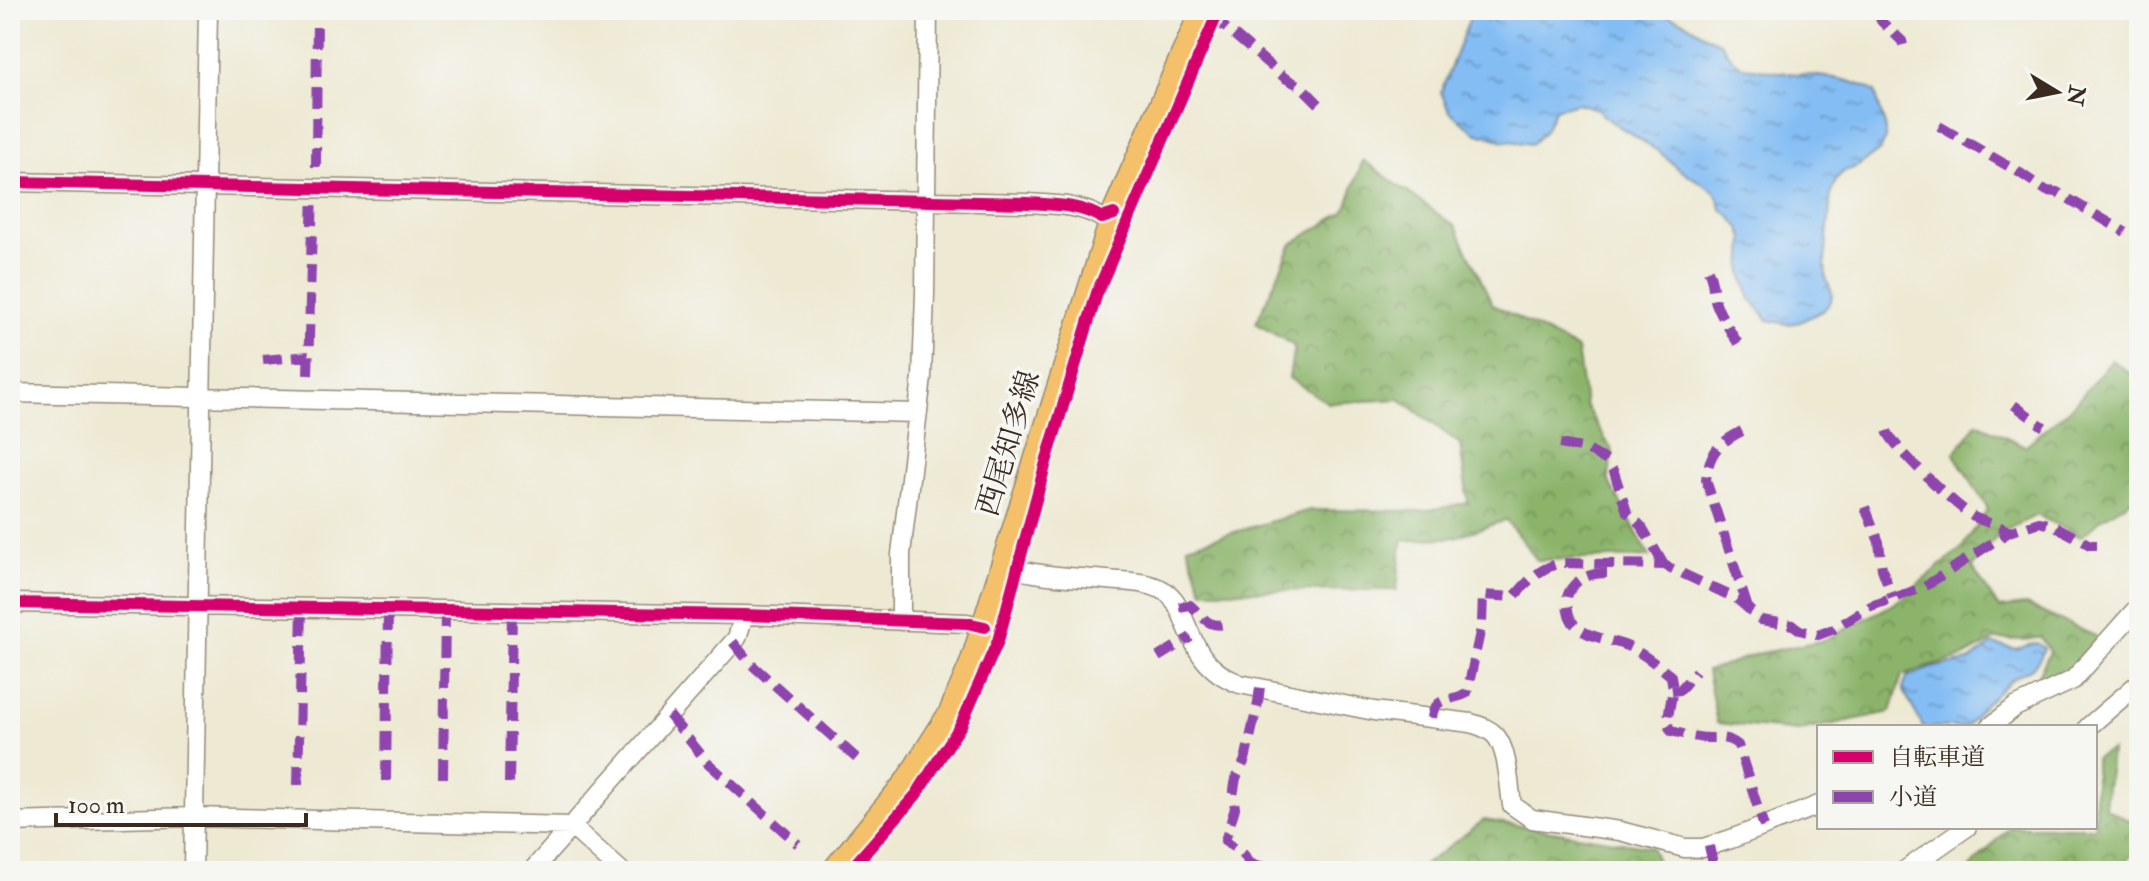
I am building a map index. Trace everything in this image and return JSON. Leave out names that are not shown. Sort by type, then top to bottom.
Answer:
[{"type":"main road","name":"西尾知多線","points":[[834,871],[907,782],[931,746],[951,713],[972,664],[1114,214],[1203,10]]},
{"type":"street","points":[[193,871],[208,10]]},
{"type":"street","points":[[901,621],[901,554],[923,350],[928,10]]},
{"type":"street","points":[[10,182],[1067,205],[1091,211],[1102,218],[1114,214]]},
{"type":"street","points":[[10,393],[918,413]]},
{"type":"street","points":[[1003,566],[1055,575],[1142,583],[1163,590],[1172,596],[1194,645],[1211,668],[1240,684],[1374,711],[1484,727],[1495,735],[1503,748],[1512,805],[1532,819],[1620,831],[1685,848],[1703,848],[1817,806]]},
{"type":"street","points":[[10,603],[744,615],[967,623],[985,627]]},
{"type":"street","points":[[1992,725],[2015,707],[2073,680],[2139,606]]},
{"type":"street","points":[[532,871],[737,638],[744,615]]},
{"type":"street","points":[[2090,725],[2139,683]]},
{"type":"street","points":[[10,822],[194,817],[571,826],[621,871]]},
{"type":"street","points":[[1904,871],[1964,829]]},
{"type":"green space","points":[[1363,160],[1456,227],[1493,305],[1577,349],[1585,405],[1613,452],[1608,480],[1650,557],[1537,560],[1506,520],[1455,537],[1402,541],[1397,590],[1203,591],[1187,546],[1310,510],[1423,511],[1468,503],[1460,444],[1400,399],[1328,403],[1289,378],[1294,346],[1256,323],[1292,244],[1345,211]]},
{"type":"green space","points":[[2111,360],[2139,379],[2139,495],[2100,520],[2081,537],[2037,515],[2000,533],[1972,567],[1999,608],[2026,605],[2100,638],[2074,669],[2034,683],[2050,652],[2041,637],[1996,639],[1963,657],[1902,675],[1891,712],[1799,731],[1717,723],[1707,671],[1757,654],[1825,640],[1894,604],[1962,548],[1988,509],[1954,454],[1977,423],[2025,446],[2075,404]]},
{"type":"green space","points":[[2111,750],[2105,808],[2139,826],[2139,845],[2119,871],[1967,871],[2008,829],[2097,829],[2097,757]]},
{"type":"green space","points":[[1484,820],[1651,847],[1661,871],[1416,871]]},
{"type":"water","points":[[1473,10],[1645,10],[1678,19],[1721,43],[1735,62],[1742,66],[1834,78],[1875,92],[1885,126],[1885,140],[1881,149],[1858,166],[1843,172],[1831,193],[1825,262],[1826,278],[1832,293],[1831,301],[1824,310],[1800,322],[1788,324],[1768,320],[1751,299],[1742,274],[1744,238],[1740,228],[1721,209],[1718,196],[1597,109],[1577,103],[1555,109],[1544,132],[1532,144],[1501,140],[1475,132],[1449,111],[1441,92]]},
{"type":"water","points":[[2037,643],[2044,648],[2032,668],[2012,679],[1968,725],[1922,725],[1903,689],[1907,677],[1931,668],[1969,661],[1992,644],[2016,649]]},
{"type":"marked path","points":[[316,167],[317,10]]},
{"type":"marked path","points":[[1877,10],[1882,22],[1903,45]]},
{"type":"marked path","points":[[1225,13],[1220,23],[1319,104]]},
{"type":"marked path","points":[[1939,126],[2047,191],[2057,192],[2125,232]]},
{"type":"marked path","points":[[308,375],[313,189]]},
{"type":"marked path","points":[[1708,270],[1717,306],[1743,351]]},
{"type":"marked path","points":[[263,360],[309,356]]},
{"type":"marked path","points":[[2014,405],[2044,427]]},
{"type":"marked path","points":[[1742,431],[1716,450],[1706,480],[1748,608]]},
{"type":"marked path","points":[[1887,431],[1913,463],[1954,502],[1974,517],[2009,532]]},
{"type":"marked path","points":[[1560,444],[1586,449],[1607,461],[1614,472],[1627,512],[1642,527],[1664,565]]},
{"type":"marked path","points":[[1865,507],[1879,542],[1882,569],[1893,598]]},
{"type":"marked path","points":[[1432,718],[1440,702],[1467,693],[1482,623],[1483,595],[1514,597],[1540,571],[1553,565],[1664,565],[1737,599],[1761,620],[1793,625],[1818,635],[1834,629],[1871,606],[1922,588],[2009,532],[2039,522],[2053,525],[2090,545],[2097,545]]},
{"type":"marked path","points":[[1607,573],[1585,577],[1572,587],[1567,601],[1571,619],[1583,631],[1635,650],[1671,676],[1673,689],[1667,723],[1671,731],[1695,737],[1724,738],[1738,745],[1764,827]]},
{"type":"marked path","points":[[1179,607],[1190,605],[1215,625],[1228,623]]},
{"type":"marked path","points":[[298,785],[302,608]]},
{"type":"marked path","points":[[386,781],[388,610]]},
{"type":"marked path","points":[[443,778],[445,610]]},
{"type":"marked path","points":[[509,783],[512,612]]},
{"type":"marked path","points":[[1158,657],[1191,637]]},
{"type":"marked path","points":[[733,642],[751,664],[864,765]]},
{"type":"marked path","points":[[1672,691],[1680,690],[1696,671]]},
{"type":"marked path","points":[[1249,871],[1245,855],[1225,841],[1235,808],[1236,778],[1245,760],[1260,687]]},
{"type":"marked path","points":[[2133,688],[2139,689]]},
{"type":"marked path","points":[[669,715],[708,763],[798,844]]},
{"type":"marked path","points":[[1709,846],[1712,871]]},
{"type":"marked path","points":[[1248,863],[1283,871]]},
{"type":"cycle path","points":[[849,871],[916,795],[961,725],[998,641],[1046,462],[1097,293],[1219,10]]},
{"type":"cycle path","points":[[10,182],[1028,203],[1075,208],[1102,218],[1114,214]]},
{"type":"cycle path","points":[[10,603],[744,615],[967,623],[985,627]]}]
